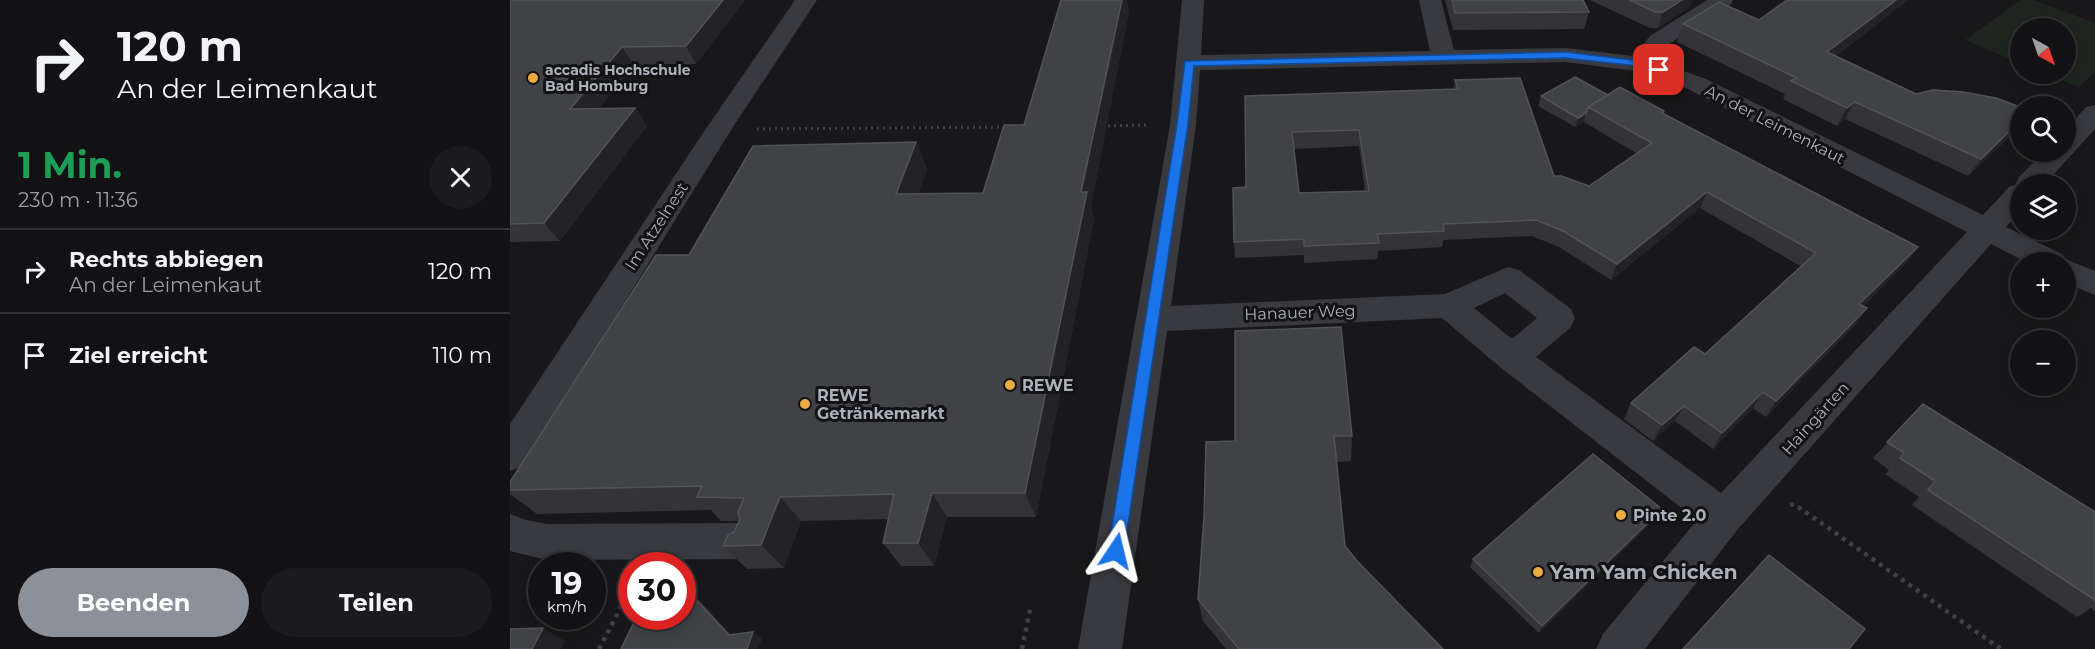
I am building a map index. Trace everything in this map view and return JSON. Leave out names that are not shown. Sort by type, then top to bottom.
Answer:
[{"type":"street","name":"Im Atzelnest","points":[[510,455],[718,130],[806,0]]},
{"type":"street","points":[[1100,649],[1183,124],[1193,0]]},
{"type":"street","points":[[1430,0],[1444,57]]},
{"type":"street","points":[[1640,64],[1658,41],[1722,0]]},
{"type":"street","name":"An der Leimenkaut","points":[[1189,63],[1565,55],[1640,64],[1697,84],[2031,252]]},
{"type":"street","points":[[2076,134],[2095,113]]},
{"type":"street","points":[[2038,174],[2050,162]]},
{"type":"street","name":"Haingärten","points":[[1618,649],[1724,518],[2010,204]]},
{"type":"street","points":[[2076,275],[2095,284]]},
{"type":"street","name":"Hanauer Weg","points":[[1152,319],[1449,306],[1508,278],[1559,318],[1512,358]]},
{"type":"street","points":[[1449,306],[1512,358],[1724,518]]},
{"type":"street","points":[[510,532],[523,538],[547,542],[741,541]]},
{"type":"path","points":[[1100,126],[1136,125]]},
{"type":"path","points":[[718,130],[1017,126]]},
{"type":"path","points":[[1724,518],[1794,504],[2001,649]]},
{"type":"path","points":[[1022,649],[1031,604]]},
{"type":"path","points":[[599,649],[618,613]]},
{"type":"shaded area","points":[[2021,0],[2034,0],[2095,23],[2095,72],[2078,87],[2071,84],[2076,84],[2076,18],[2010,18],[2010,59],[1965,40]]},
{"type":"building","points":[[510,0],[723,0],[686,46],[622,47],[570,109],[635,108],[544,223],[510,224]]},
{"type":"building","points":[[1061,0],[1122,0],[1081,192],[1087,192],[1025,493],[932,493],[918,543],[883,543],[894,494],[780,497],[761,545],[723,546],[728,535],[734,532],[740,519],[738,512],[744,498],[697,497],[702,486],[510,490],[510,482],[656,255],[689,255],[753,146],[916,142],[896,194],[983,193],[1004,125],[1024,125]]},
{"type":"building","points":[[1452,0],[1583,0],[1589,12],[1455,13]]},
{"type":"building","points":[[1630,0],[1682,0],[1663,12],[1655,12]]},
{"type":"building","points":[[1787,0],[1896,0],[1827,52],[1916,94],[1933,90],[1963,92],[1996,98],[2010,103],[2010,131],[1981,159],[1855,102],[1847,108],[1791,81],[1797,78],[1683,24],[1719,2],[1759,20]]},
{"type":"building","points":[[1575,77],[1608,95],[1588,107],[1586,113],[1578,118],[1541,96]]},
{"type":"building","points":[[1520,78],[1554,176],[1561,176],[1589,186],[1652,143],[1588,107],[1620,87],[1664,111],[1662,113],[1918,247],[1859,304],[1867,308],[1776,401],[1763,392],[1722,433],[1684,406],[1662,425],[1631,403],[1694,347],[1705,354],[1816,253],[1707,192],[1617,264],[1563,231],[1536,220],[1443,224],[1444,231],[1377,234],[1379,243],[1304,246],[1304,239],[1234,242],[1233,188],[1246,187],[1245,96],[1458,89],[1455,80]],"holes":[[[1359,130],[1369,191],[1299,193],[1292,132]]]},
{"type":"building","points":[[1341,327],[1352,436],[1334,436],[1345,546],[1443,649],[1239,649],[1198,599],[1204,517],[1206,442],[1235,441],[1235,331]]},
{"type":"building","points":[[1923,404],[2095,512],[2095,600],[1928,490],[1935,481],[1900,458],[1904,453],[1887,442]]},
{"type":"building","points":[[1593,454],[1662,509],[1542,626],[1473,559]]},
{"type":"building","points":[[1769,555],[1865,629],[1849,649],[1683,649]]},
{"type":"building","points":[[696,599],[729,635],[753,632],[747,649],[621,649],[630,630],[696,630]]},
{"type":"building","points":[[510,629],[542,630],[532,649],[510,649]]},
{"type":"place","name":"accadis Hochschule Bad Homburg","points":[[533,78]]},
{"type":"place","name":"REWE","points":[[1010,385]]},
{"type":"place","name":"REWE Getränkemarkt","points":[[805,404]]},
{"type":"place","name":"Pinte 2.0","points":[[1621,515]]},
{"type":"place","name":"Yam Yam Chicken","points":[[1538,572]]},
{"type":"route","points":[[1116,551],[1183,124],[1189,63],[1565,55],[1640,64],[1659,70]]}]
